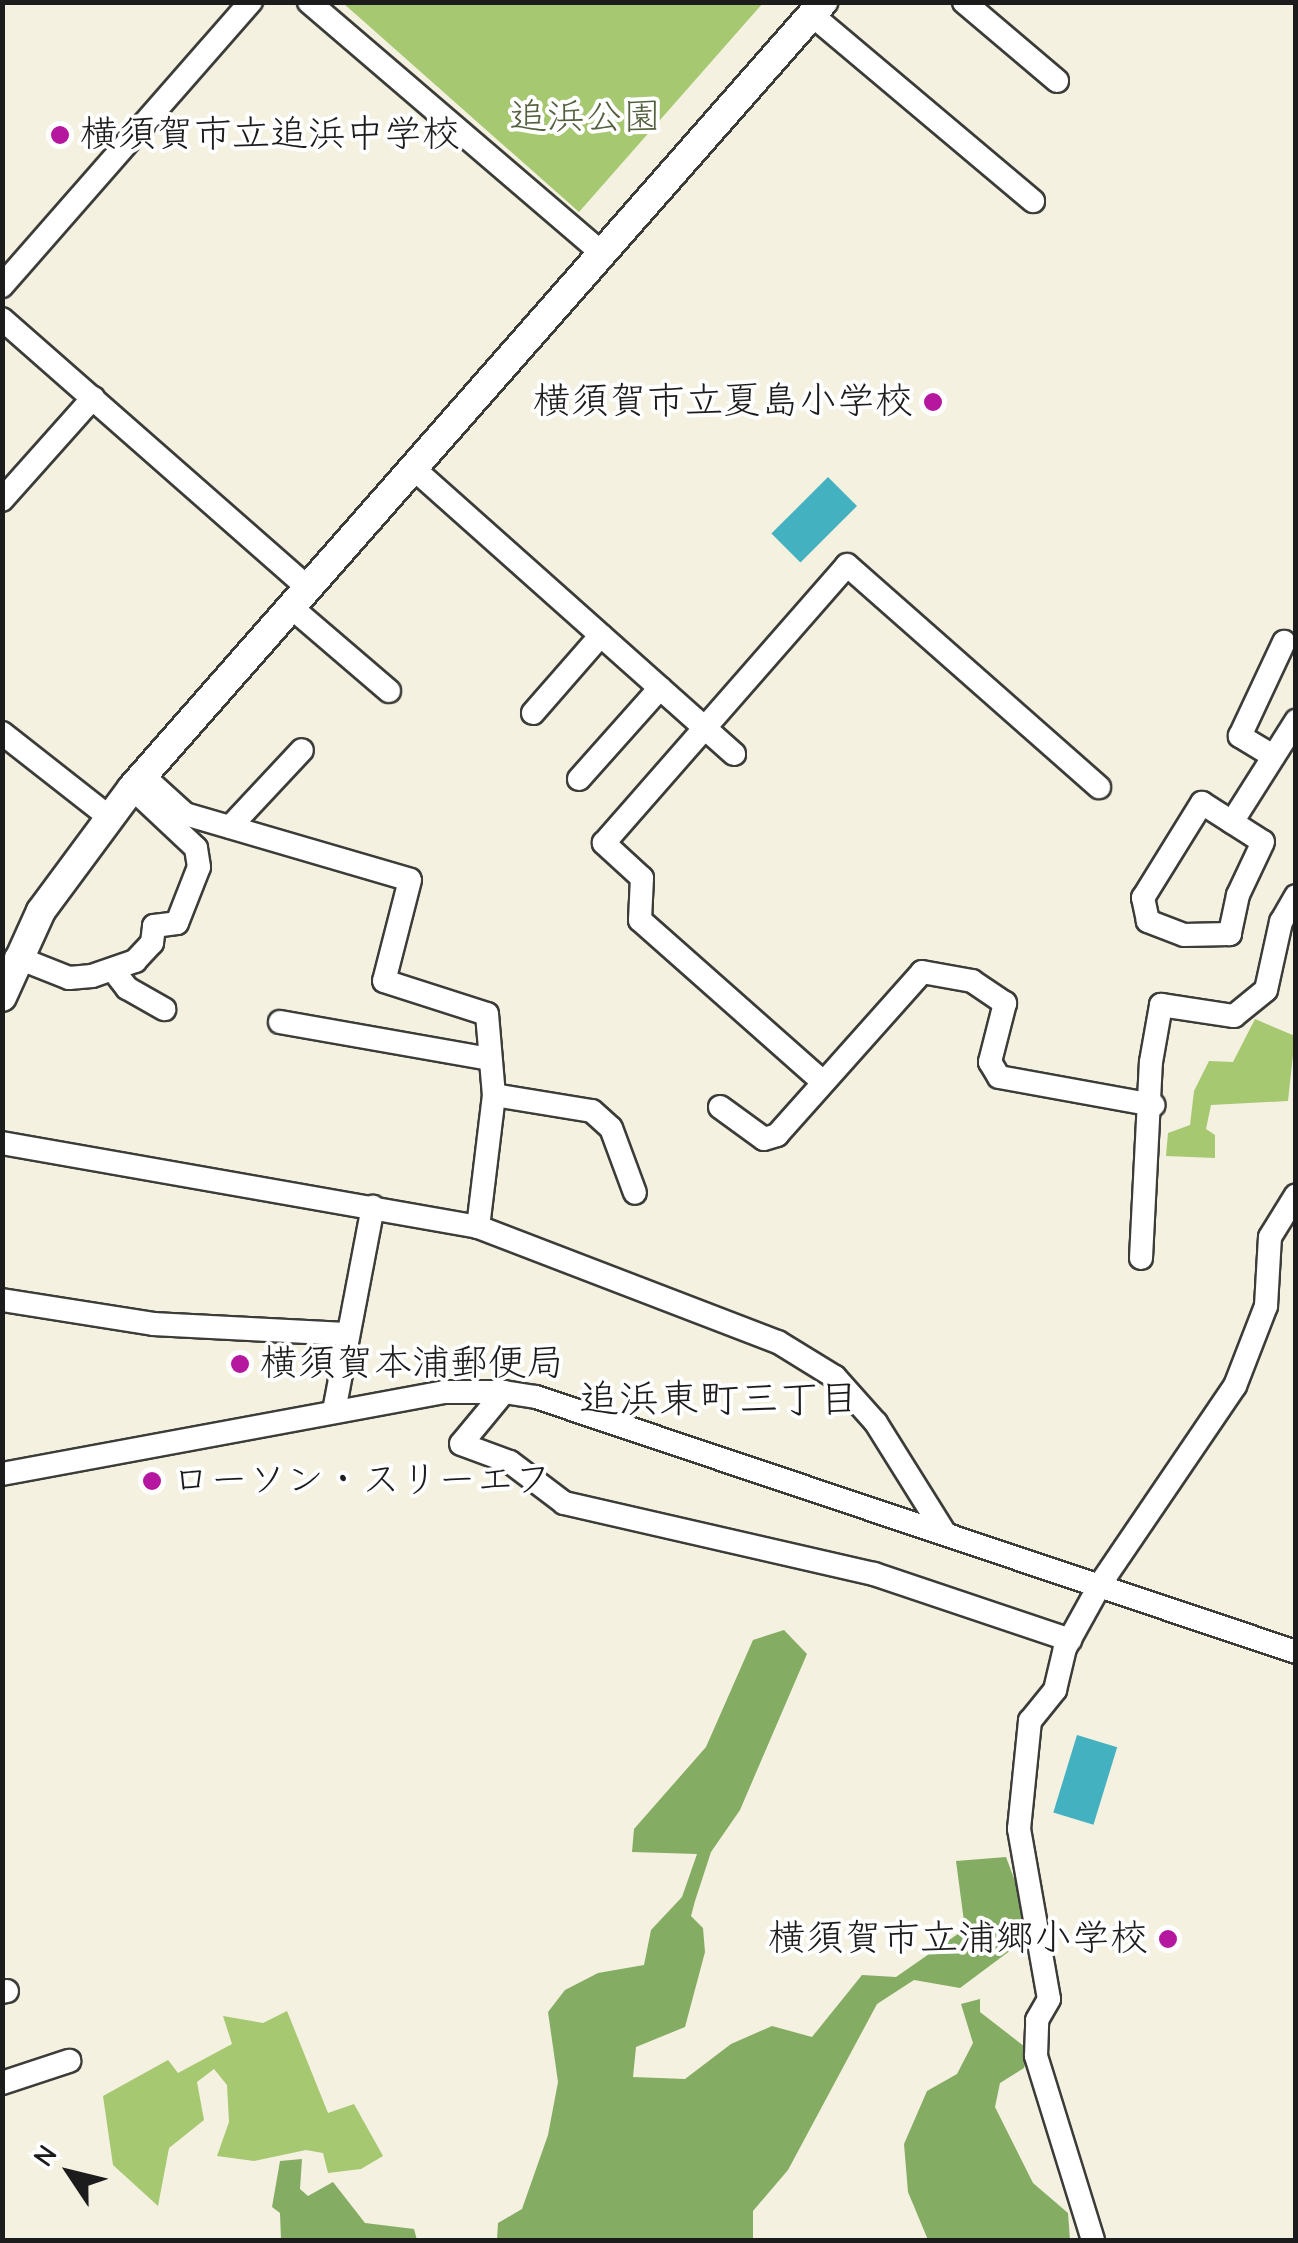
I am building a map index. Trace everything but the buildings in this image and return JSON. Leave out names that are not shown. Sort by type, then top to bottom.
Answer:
[{"type":"street","points":[[2,286],[251,2]]},
{"type":"street","points":[[309,2],[602,253]]},
{"type":"street","points":[[964,2],[1058,81]]},
{"type":"street","points":[[2,997],[10,956],[108,816],[817,9],[1033,200]]},
{"type":"street","points":[[2,319],[93,398],[389,690]]},
{"type":"street","points":[[2,500],[93,398]]},
{"type":"street","points":[[413,468],[734,754]]},
{"type":"street","points":[[823,1082],[640,920],[642,878],[604,843],[846,565],[1099,787]]},
{"type":"street","points":[[533,713],[601,636]]},
{"type":"street","points":[[1274,756],[1240,736],[1284,642]]},
{"type":"street","points":[[578,780],[660,688]]},
{"type":"street","points":[[1232,822],[1296,721]]},
{"type":"street","points":[[2,733],[108,816]]},
{"type":"street","points":[[230,827],[302,750]]},
{"type":"street","points":[[137,781],[186,814],[410,880],[384,981],[487,1014],[494,1095],[478,1227]]},
{"type":"street","points":[[10,956],[68,978],[113,970],[135,962],[152,943],[154,926],[177,923],[199,867],[196,848],[137,781]]},
{"type":"street","points":[[1202,803],[1232,822],[1263,842],[1238,895],[1230,934],[1184,935],[1148,920],[1143,898],[1202,803]]},
{"type":"street","points":[[1140,1258],[1153,1105],[1151,1062],[1161,1006],[1234,1016],[1266,990],[1281,922],[1296,896]]},
{"type":"street","points":[[113,970],[127,988],[164,1010]]},
{"type":"street","points":[[720,1106],[764,1140],[777,1135],[922,972],[972,981],[1005,1003],[990,1062],[999,1076],[1153,1105]]},
{"type":"street","points":[[280,1022],[490,1059]]},
{"type":"street","points":[[494,1095],[592,1111],[611,1128],[634,1193]]},
{"type":"street","points":[[2,1143],[478,1227],[778,1342],[835,1377],[876,1424],[944,1532]]},
{"type":"street","points":[[1093,2240],[1036,2056],[1037,2020],[1049,1999],[1019,1828],[1030,1721],[1055,1690],[1070,1640],[1102,1583],[1235,1386],[1266,1306],[1270,1238],[1296,1195]]},
{"type":"street","points":[[334,1410],[373,1207]]},
{"type":"street","points":[[2,1300],[153,1324],[346,1334]]},
{"type":"street","points":[[2,1474],[334,1410],[462,1390],[504,1392],[1102,1583],[1296,1652]]},
{"type":"street","points":[[504,1392],[461,1444],[510,1462],[564,1503],[874,1574],[1070,1640]]},
{"type":"street","points":[[2,2083],[69,2061]]},
{"type":"green space","name":"追浜公園","points":[[343,3],[763,3],[579,212]]},
{"type":"green space","points":[[1255,1019],[1295,1036],[1288,1101],[1211,1105],[1206,1129],[1215,1135],[1215,1158],[1166,1156],[1168,1133],[1190,1125],[1194,1091],[1209,1061],[1233,1062]]},
{"type":"green space","points":[[784,1630],[807,1654],[740,1810],[711,1852],[691,1916],[703,1928],[705,1952],[685,2027],[636,2047],[633,2077],[685,2079],[731,2044],[772,2026],[812,2037],[862,1975],[896,1977],[965,1929],[956,1861],[1006,1857],[1022,1900],[1023,1941],[960,1988],[914,1980],[877,2004],[788,2170],[753,2211],[753,2240],[497,2240],[498,2223],[522,2209],[548,2135],[558,2082],[548,2012],[565,1990],[598,1973],[644,1965],[651,1930],[682,1897],[697,1854],[632,1852],[634,1829],[706,1747],[753,1640]]},
{"type":"green space","points":[[980,1999],[980,2012],[1029,2050],[1024,2068],[1000,2083],[995,2107],[1033,2183],[1068,2213],[1070,2240],[928,2240],[908,2192],[904,2144],[927,2091],[957,2074],[973,2043],[961,2004]]},
{"type":"green space","points":[[287,2011],[328,2113],[354,2104],[383,2156],[361,2169],[328,2173],[323,2153],[306,2150],[254,2161],[217,2156],[229,2122],[227,2085],[214,2069],[197,2082],[204,2120],[169,2148],[158,2206],[113,2165],[103,2096],[168,2060],[178,2073],[232,2044],[223,2016],[263,2023]]},
{"type":"green space","points":[[302,2159],[300,2189],[308,2196],[333,2182],[365,2223],[414,2229],[417,2240],[281,2240],[280,2213],[272,2207],[280,2161]]},
{"type":"water","points":[[828,477],[857,506],[800,563],[771,534]]},
{"type":"water","points":[[1077,1735],[1117,1747],[1093,1825],[1053,1812]]},
{"type":"place","name":"横須賀市立追浜中学校","points":[[60,135]]},
{"type":"place","name":"横須賀市立夏島小学校","points":[[933,402]]},
{"type":"place","name":"横須賀本浦郵便局","points":[[240,1364]]},
{"type":"place","name":"ローソン・スリーエフ","points":[[152,1481]]},
{"type":"place","name":"横須賀市立浦郷小学校","points":[[1168,1939]]},
{"type":"district","name":"追浜東町三丁目","points":[[719,1399]]}]
